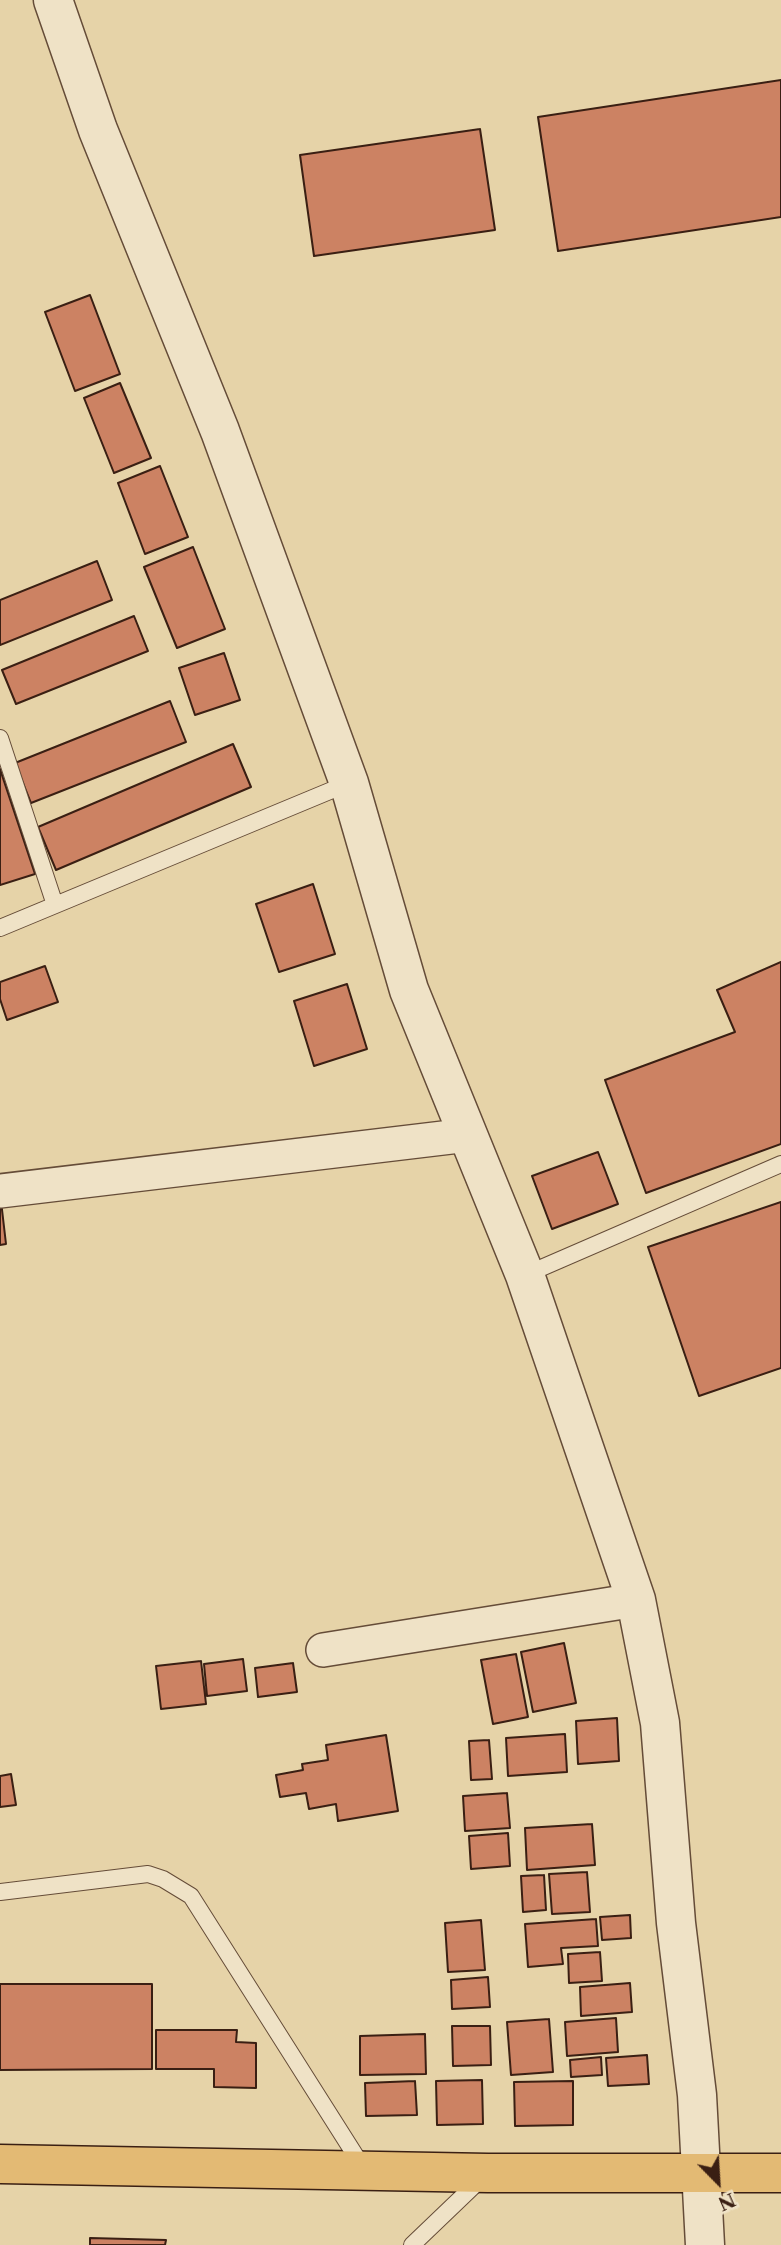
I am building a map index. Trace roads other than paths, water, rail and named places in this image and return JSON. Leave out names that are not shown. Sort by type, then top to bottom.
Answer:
[{"type":"highway","points":[[0,2164],[488,2173],[781,2173]]},
{"type":"street","points":[[52,0],[98,130],[220,431],[349,783],[409,990],[525,1275],[636,1600],[660,1723],[676,1923],[697,2095],[705,2245]]},
{"type":"street","points":[[0,1191],[468,1135]]},
{"type":"street","points":[[323,1650],[636,1600]]},
{"type":"lane","points":[[0,738],[55,905]]},
{"type":"lane","points":[[0,928],[349,783]]},
{"type":"lane","points":[[525,1275],[781,1164]]},
{"type":"lane","points":[[0,1892],[148,1874],[163,1879],[191,1896],[365,2171]]},
{"type":"lane","points":[[412,2245],[488,2173]]}]
